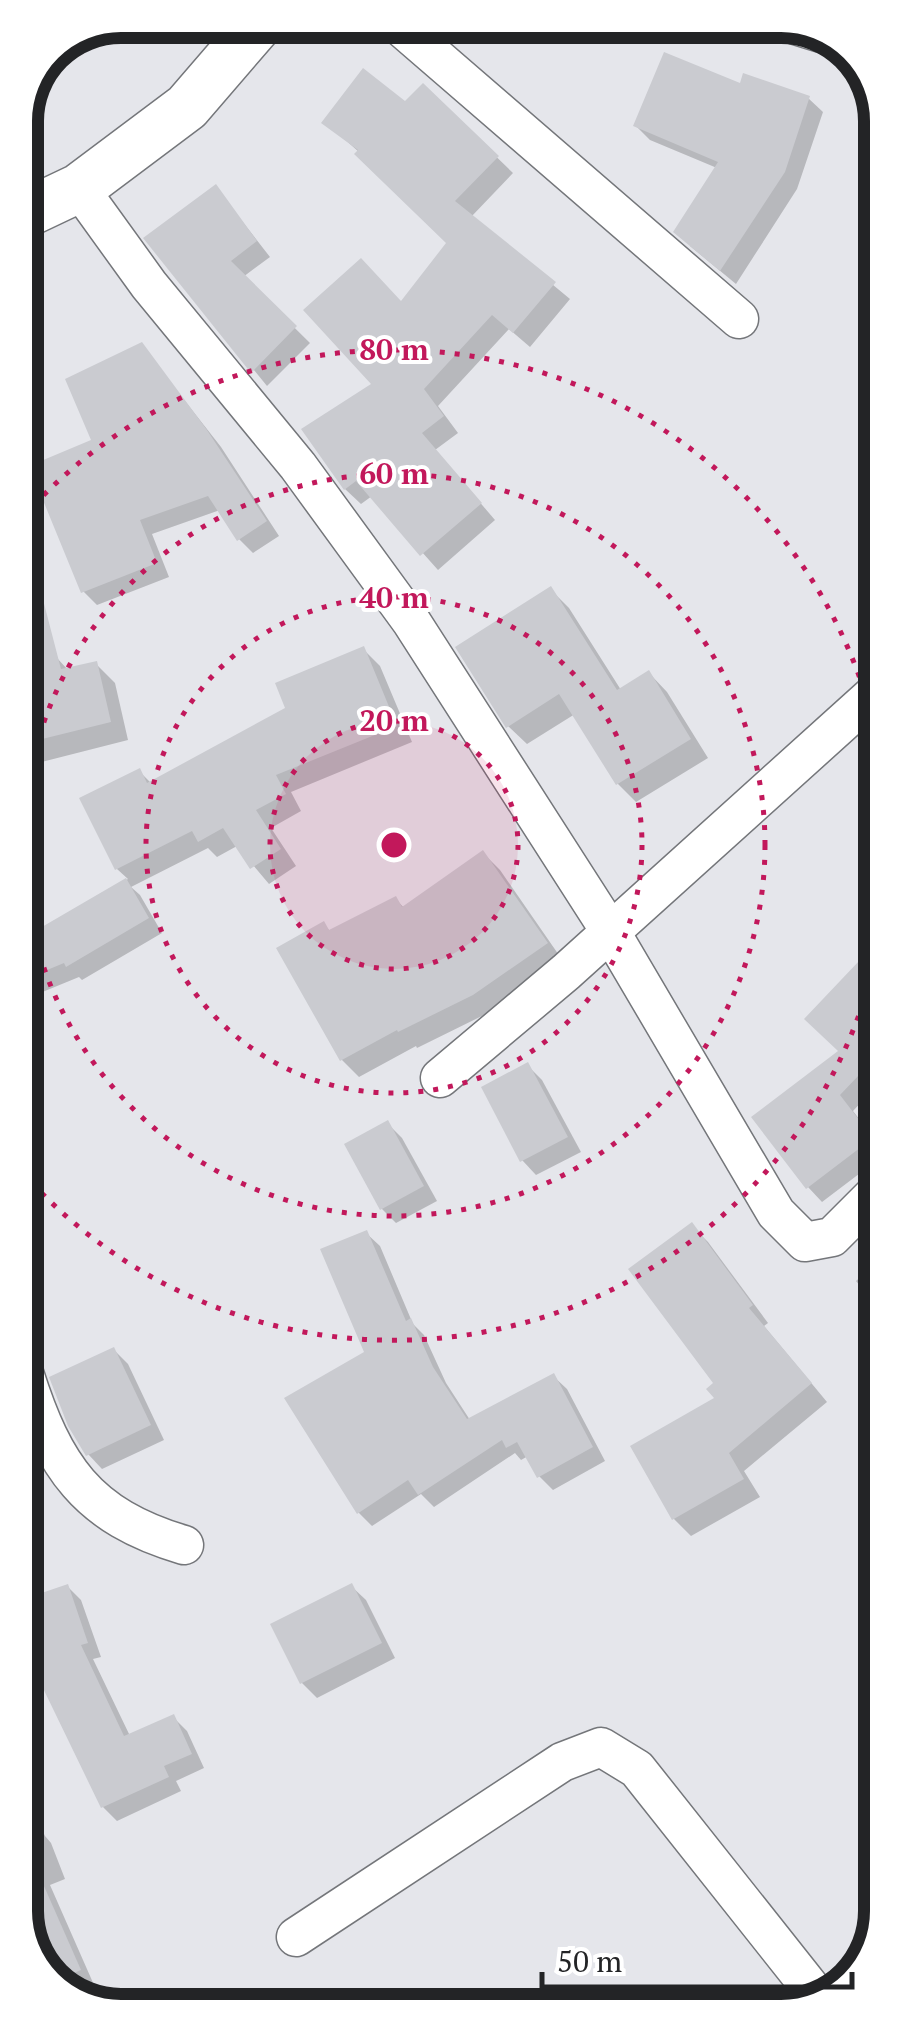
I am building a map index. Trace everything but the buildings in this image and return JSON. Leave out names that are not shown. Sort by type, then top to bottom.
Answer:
[{"type":"street","points":[[38,207],[79,188],[187,107],[246,38]]},
{"type":"street","points":[[413,38],[739,319]]},
{"type":"street","points":[[79,188],[149,285],[298,466],[411,621],[610,931],[776,1213],[805,1242],[832,1237],[864,1205]]},
{"type":"street","points":[[440,1078],[864,704]]},
{"type":"street","points":[[38,1417],[78,1483],[107,1513],[144,1534],[184,1545]]},
{"type":"street","points":[[296,1937],[562,1762],[601,1747],[637,1769],[811,1989]]}]
